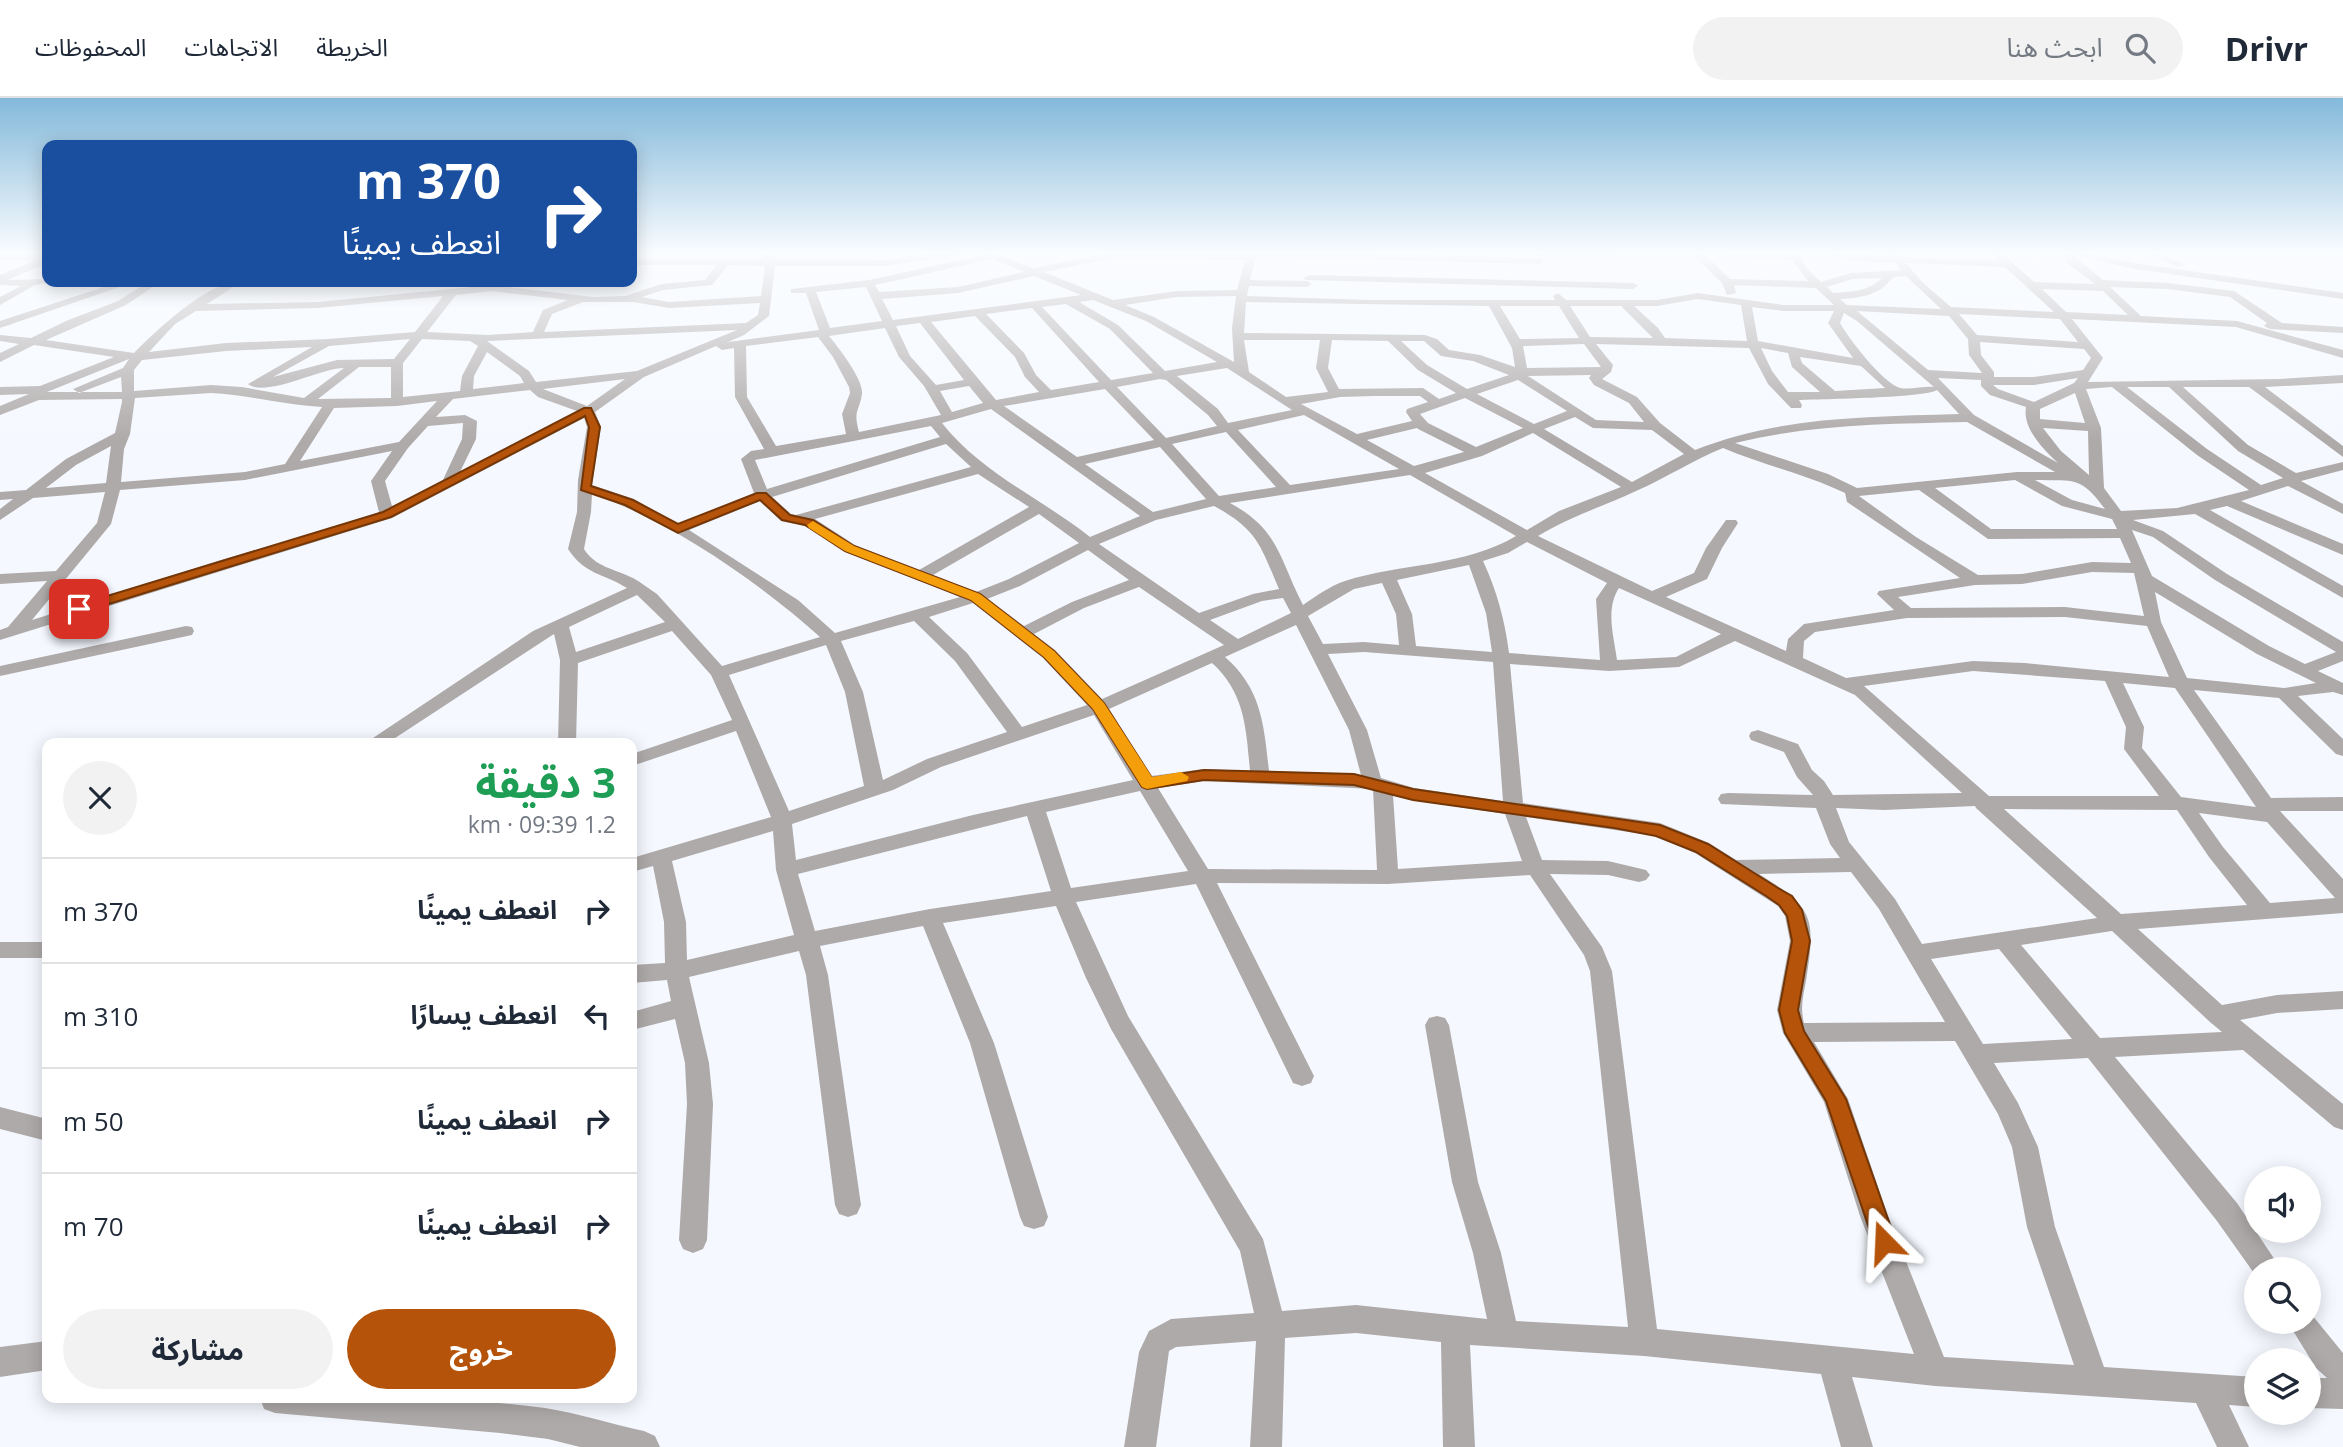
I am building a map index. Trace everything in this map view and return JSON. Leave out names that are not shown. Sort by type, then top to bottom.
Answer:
[{"type":"street","points":[[0,325],[30,315]]},
{"type":"street","points":[[0,358],[90,315]]},
{"type":"street","points":[[0,411],[149,348],[172,322],[182,315]]},
{"type":"street","points":[[397,402],[397,363],[433,315]]},
{"type":"street","points":[[537,336],[546,315]]},
{"type":"street","points":[[6,633],[387,515],[588,411],[640,374],[718,342],[749,326],[763,315]]},
{"type":"street","points":[[818,315],[824,334],[855,387],[856,393],[848,414],[854,438]]},
{"type":"street","points":[[884,315],[905,357],[932,389],[948,439],[981,469],[1235,645]]},
{"type":"street","points":[[695,350],[964,315]]},
{"type":"street","points":[[981,315],[1020,356],[1031,377],[1048,395]]},
{"type":"street","points":[[1042,315],[1072,343],[1215,501],[1243,516],[1260,530],[1358,730],[1377,785],[1388,877]]},
{"type":"street","points":[[1047,321],[1073,315]]},
{"type":"street","points":[[1103,315],[1166,376],[1213,412],[1285,488]]},
{"type":"street","points":[[1139,315],[1236,369],[1288,403],[1527,536],[1732,635],[1861,691],[2114,923],[2218,1015],[2343,1119]]},
{"type":"street","points":[[1236,369],[1240,315]]},
{"type":"street","points":[[1295,315],[1327,336],[1430,340],[1445,353],[1476,358],[1520,374],[1592,424],[1655,426]]},
{"type":"street","points":[[1304,315],[1304,319]]},
{"type":"street","points":[[1238,336],[1304,319],[1336,315]]},
{"type":"street","points":[[1499,315],[1523,363],[1520,374]]},
{"type":"street","points":[[1476,453],[1445,439],[1420,423],[1413,410],[1520,374],[1607,369],[1607,365],[1570,315]]},
{"type":"street","points":[[1637,315],[1654,330],[1661,341]]},
{"type":"street","points":[[1745,315],[1753,344],[1780,394],[1796,404],[1805,425]]},
{"type":"street","points":[[1810,315],[1834,321]]},
{"type":"street","points":[[1835,315],[1834,321],[1841,335],[1862,363],[1899,393]]},
{"type":"street","points":[[1855,315],[1925,373],[1935,388],[1969,418],[2087,480]]},
{"type":"street","points":[[1954,315],[1974,338],[1975,355],[1986,368],[1987,381],[2002,395],[2035,405]]},
{"type":"street","points":[[2063,315],[2097,358],[2079,386],[2094,428],[2095,458],[2087,480]]},
{"type":"street","points":[[2110,315],[2341,332]]},
{"type":"street","points":[[2133,315],[2137,318]]},
{"type":"street","points":[[2238,315],[2240,324]]},
{"type":"street","points":[[2263,315],[2280,327]]},
{"type":"street","points":[[925,320],[972,382],[993,404],[1152,517]]},
{"type":"street","points":[[2240,324],[2343,355]]},
{"type":"street","points":[[0,338],[132,356],[417,335],[479,342],[537,336],[749,326]]},
{"type":"street","points":[[1327,336],[1322,368],[1335,394]]},
{"type":"street","points":[[1974,338],[2087,346]]},
{"type":"street","points":[[1392,339],[1410,358],[1441,381],[1534,428],[1632,488]]},
{"type":"street","points":[[1515,343],[1586,340],[1753,344],[1862,363]]},
{"type":"street","points":[[242,391],[297,358],[332,342]]},
{"type":"street","points":[[479,342],[525,374],[531,385],[542,394],[588,411],[594,427],[584,512],[576,549],[583,560],[594,568],[640,588],[669,613],[683,636],[719,673],[741,723],[782,819],[786,870],[809,940],[817,975],[848,1205]]},
{"type":"street","points":[[467,394],[468,376],[479,342]]},
{"type":"street","points":[[740,344],[741,397],[772,452]]},
{"type":"street","points":[[2307,346],[2343,369]]},
{"type":"street","points":[[1794,352],[1796,364],[1862,420]]},
{"type":"street","points":[[6,633],[62,575],[104,524],[112,505],[117,446],[127,416],[127,371],[132,356]]},
{"type":"street","points":[[254,384],[287,379],[337,364],[397,363]]},
{"type":"street","points":[[307,402],[356,364]]},
{"type":"street","points":[[1236,369],[1166,376],[993,404],[942,419],[751,456],[748,459],[762,495],[786,518],[809,522],[850,548],[975,597],[1024,633],[1058,663],[1099,706],[1219,905],[1302,1076]]},
{"type":"street","points":[[58,397],[127,371]]},
{"type":"street","points":[[1601,371],[1595,378],[1598,383],[1637,402],[1655,426],[1693,455]]},
{"type":"street","points":[[1925,373],[1987,381],[2034,381],[2087,373]]},
{"type":"street","points":[[0,391],[58,397],[211,389],[242,391],[270,399],[330,404],[397,402],[640,374]]},
{"type":"street","points":[[2340,887],[2269,811],[2181,684],[2153,622],[2142,573],[2121,523],[2087,480],[2060,458],[2035,423],[2031,410],[2035,405],[2079,386],[2343,379]]},
{"type":"street","points":[[2328,380],[2343,390]]},
{"type":"street","points":[[1787,397],[1899,393],[1987,381]]},
{"type":"street","points":[[932,389],[972,382]]},
{"type":"street","points":[[2115,383],[2178,433],[2260,491]]},
{"type":"street","points":[[2172,383],[2225,434],[2263,461],[2343,510]]},
{"type":"street","points":[[2252,383],[2343,453]]},
{"type":"street","points":[[1288,403],[1335,394],[1420,392],[1437,403]]},
{"type":"street","points":[[387,515],[378,481],[403,445],[448,397]]},
{"type":"street","points":[[289,468],[330,404]]},
{"type":"street","points":[[1074,463],[1304,411]]},
{"type":"street","points":[[719,673],[975,597],[1030,577],[1112,531],[1152,517],[1215,501],[1285,488],[1413,471],[1476,453],[1576,412]]},
{"type":"street","points":[[637,864],[875,790],[934,763],[1099,706],[1286,624],[1349,585],[1474,559],[1503,550],[1564,514],[1632,488],[1693,455],[1724,443],[1805,425],[1862,420],[1969,418]]},
{"type":"street","points":[[425,422],[470,421],[469,439],[449,482]]},
{"type":"street","points":[[1353,439],[1420,423]]},
{"type":"street","points":[[2035,423],[2094,428]]},
{"type":"street","points":[[2178,433],[2225,434]]},
{"type":"street","points":[[0,516],[71,462],[123,434]]},
{"type":"street","points":[[678,529],[762,495],[948,439]]},
{"type":"street","points":[[1724,443],[1751,455],[1823,477],[1855,492],[2017,476],[2087,480]]},
{"type":"street","points":[[0,496],[245,476],[403,445]]},
{"type":"street","points":[[2060,458],[2095,458]]},
{"type":"street","points":[[1920,484],[1983,533],[1989,534],[2121,523],[2199,510],[2292,479],[2343,466]]},
{"type":"street","points":[[796,520],[981,469]]},
{"type":"street","points":[[2017,476],[2067,503],[2158,534],[2221,577],[2343,649]]},
{"type":"street","points":[[585,488],[629,502],[678,529],[792,603],[832,639],[854,692],[875,790]]},
{"type":"street","points":[[1855,492],[1851,494],[1852,499],[1911,541],[1975,580]]},
{"type":"street","points":[[2228,501],[2343,550]]},
{"type":"street","points":[[919,576],[1038,508]]},
{"type":"street","points":[[2199,510],[2343,593]]},
{"type":"street","points":[[1652,597],[1701,576],[1714,548],[1731,523]]},
{"type":"street","points":[[1474,559],[1485,579],[1500,657],[1514,810],[1529,854],[1594,953],[1601,971],[1644,1342]]},
{"type":"street","points":[[1908,613],[1885,594],[1975,580],[2022,579],[2092,567],[2142,573],[2263,650],[2339,688]]},
{"type":"street","points":[[0,579],[62,575]]},
{"type":"street","points":[[1387,576],[1404,614],[1408,650]]},
{"type":"street","points":[[1024,633],[1078,605],[1140,581]]},
{"type":"street","points":[[1609,666],[1604,599],[1616,581]]},
{"type":"street","points":[[382,738],[539,635],[640,588]]},
{"type":"street","points":[[1196,619],[1259,597],[1289,592]]},
{"type":"street","points":[[1794,661],[1796,639],[1810,628],[1908,613],[2065,612],[2153,622]]},
{"type":"street","points":[[918,616],[961,657],[1018,734]]},
{"type":"street","points":[[569,660],[677,624]]},
{"type":"street","points":[[560,625],[569,660],[565,738]]},
{"type":"street","points":[[0,671],[186,631]]},
{"type":"street","points":[[1316,649],[1364,647],[1609,666],[1679,662],[1732,635]]},
{"type":"street","points":[[2305,670],[2343,655]]},
{"type":"street","points":[[1214,656],[1241,686],[1251,713],[1260,776]]},
{"type":"street","points":[[1847,683],[1973,666],[2025,668],[2284,693],[2339,688]]},
{"type":"street","points":[[2111,676],[2135,727],[2133,749],[2264,910]]},
{"type":"street","points":[[2284,693],[2343,750]]},
{"type":"street","points":[[637,758],[741,723]]},
{"type":"street","points":[[1758,736],[1791,748],[1804,773],[1817,785],[1840,844],[1880,892],[2009,1110],[2025,1147],[2041,1227],[2094,1381]]},
{"type":"street","points":[[786,870],[1035,808],[1147,783],[1204,775],[1260,776],[1377,785],[1514,810],[1660,831],[1702,848],[1786,901],[1796,915],[1801,941],[1789,1010],[1795,1033],[1836,1099],[1874,1216],[1935,1371]]},
{"type":"street","points":[[1728,799],[1884,803],[2098,800],[2178,803],[2269,811],[2343,804]]},
{"type":"street","points":[[1035,808],[1063,896],[1097,978],[1119,1022],[1207,1167],[1252,1248],[1271,1323],[1266,1447]]},
{"type":"street","points":[[661,857],[675,922],[676,971],[697,1063],[700,1104],[693,1240]]},
{"type":"street","points":[[1733,867],[1856,865]]},
{"type":"street","points":[[637,974],[676,971],[809,940],[930,916],[1201,876],[1388,877],[1578,866],[1639,875]]},
{"type":"street","points":[[1916,953],[2114,923],[2343,905]]},
{"type":"street","points":[[930,916],[982,1043],[1034,1217]]},
{"type":"street","points":[[2004,940],[2227,1212],[2259,1257]]},
{"type":"street","points":[[0,950],[42,950]]},
{"type":"street","points":[[2218,1015],[2277,1004],[2343,1000]]},
{"type":"street","points":[[637,1020],[685,1007]]},
{"type":"street","points":[[1437,1025],[1465,1182],[1486,1253],[1505,1335]]},
{"type":"street","points":[[1795,1033],[1960,1031]]},
{"type":"street","points":[[1977,1054],[2248,1040]]},
{"type":"street","points":[[0,1118],[42,1129]]},
{"type":"street","points":[[1140,1447],[1154,1352],[1159,1341],[1171,1333],[1271,1323],[1356,1319],[1505,1335],[1644,1342],[1935,1371],[2244,1392]]},
{"type":"street","points":[[1455,1330],[1459,1447]]},
{"type":"street","points":[[2310,1334],[2326,1359],[2343,1373]]},
{"type":"street","points":[[0,1362],[42,1357]]},
{"type":"street","points":[[1832,1361],[1857,1447]]},
{"type":"street","points":[[2205,1390],[2233,1447]]},
{"type":"street","points":[[2321,1393],[2343,1394]]},
{"type":"street","points":[[361,1403],[548,1424],[644,1447]]},
{"type":"slow traffic","points":[[813,525],[850,548],[975,597],[1049,654],[1099,706],[1147,783],[1181,777]]},
{"type":"route","points":[[79,609],[387,515],[588,411],[594,427],[585,488],[629,502],[678,529],[762,495],[786,518],[809,522],[850,548],[975,597],[1049,654],[1099,706],[1147,783],[1204,775],[1354,780],[1372,782],[1383,788],[1413,794],[1614,822],[1660,831],[1702,848],[1772,892],[1786,901],[1796,915],[1801,941],[1789,1010],[1795,1033],[1836,1099],[1884,1242]]}]
